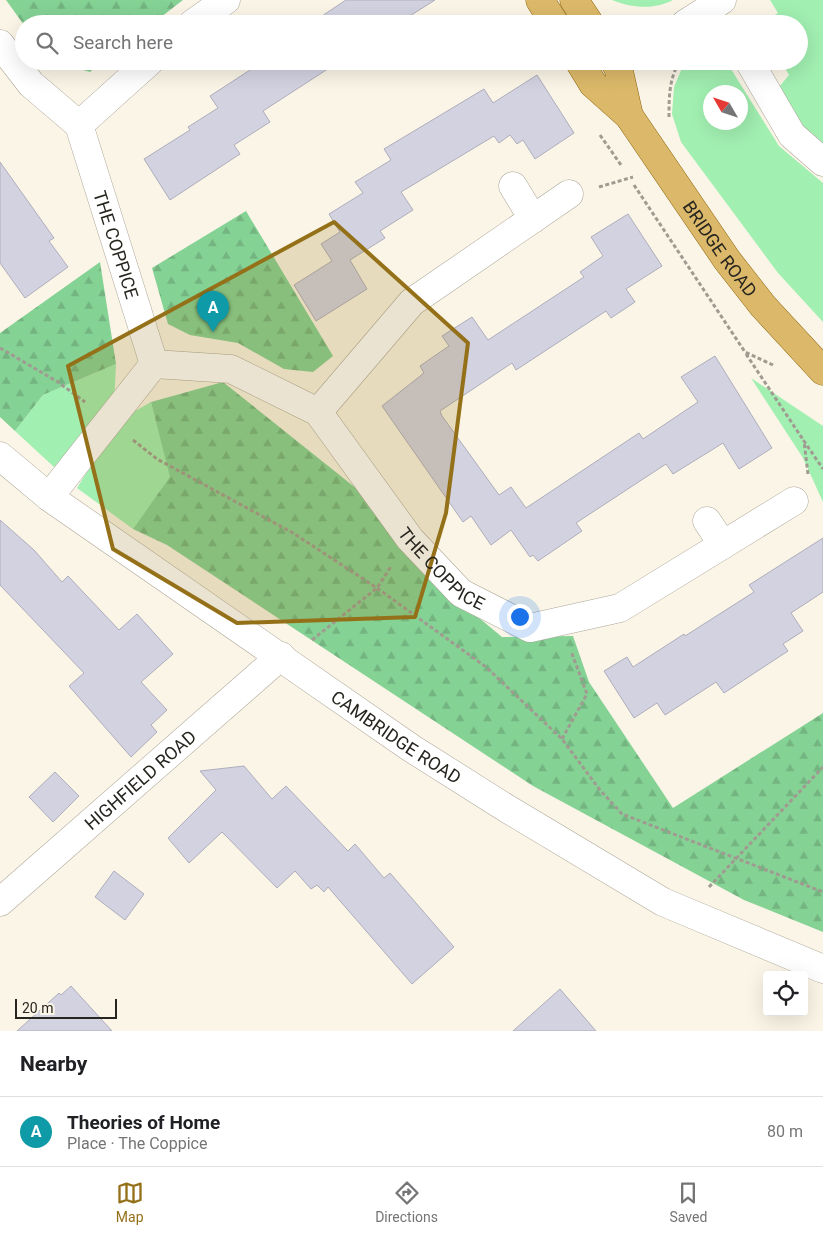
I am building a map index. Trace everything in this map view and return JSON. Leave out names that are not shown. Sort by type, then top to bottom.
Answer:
[{"type":"main road","points":[[540,0],[549,15]]},
{"type":"main road","points":[[574,0],[584,15]]},
{"type":"main road","name":"BRIDGE ROAD","points":[[584,70],[593,84],[629,116],[728,260],[763,306],[823,372]]},
{"type":"main road","name":"BRIDGE ROAD","points":[[620,70],[629,116]]},
{"type":"street","points":[[205,15],[226,0]]},
{"type":"street","points":[[707,15],[722,9]]},
{"type":"street","points":[[0,44],[15,63]]},
{"type":"street","points":[[20,70],[31,84],[79,125],[140,70]]},
{"type":"street","points":[[754,70],[792,135],[823,162]]},
{"type":"street","name":"THE COPPICE","points":[[79,125],[154,364],[231,369],[318,412],[410,539],[461,593],[530,628],[620,608],[794,501]]},
{"type":"street","points":[[513,186],[533,219]]},
{"type":"street","points":[[318,412],[412,302],[569,194]]},
{"type":"street","points":[[49,497],[154,364]]},
{"type":"street","name":"CAMBRIDGE ROAD","points":[[0,456],[49,497],[281,656],[411,748],[506,808],[662,902],[823,969]]},
{"type":"street","points":[[707,521],[723,545]]},
{"type":"street","name":"HIGHFIELD ROAD","points":[[0,902],[281,656]]},
{"type":"path","points":[[672,126],[669,117],[670,87],[675,70]]},
{"type":"path","points":[[569,194],[635,176]]},
{"type":"path","points":[[0,348],[58,382],[157,459],[294,533],[377,588],[486,667],[562,738],[600,790],[622,814],[735,860],[823,892]]},
{"type":"path","points":[[745,352],[823,468]]},
{"type":"path","points":[[794,501],[809,472],[804,441]]},
{"type":"path","points":[[307,644],[377,588],[410,539]]},
{"type":"path","points":[[560,622],[588,694],[562,738]]},
{"type":"path","points":[[704,892],[823,767]]},
{"type":"highlighted area","points":[[334,222],[468,343],[446,513],[415,617],[237,623],[113,549],[68,366]]},
{"type":"green space","points":[[6,0],[183,0],[164,15],[17,15]]},
{"type":"green space","points":[[612,0],[673,0],[650,7],[642,7]]},
{"type":"green space","points":[[770,0],[823,0],[823,145],[803,127],[779,87],[789,75],[786,70],[808,70],[808,15],[775,15],[778,13]]},
{"type":"green space","points":[[681,70],[732,70],[741,85],[703,85],[703,130],[748,130],[748,96],[779,146],[823,183],[823,322],[778,273],[681,142],[672,114],[674,87]]},
{"type":"green space","points":[[246,211],[333,356],[313,372],[284,369],[238,343],[190,335],[168,324],[152,268]]},
{"type":"green space","points":[[100,262],[116,364],[43,395],[15,431],[0,417],[0,333]]},
{"type":"green space","points":[[116,364],[114,405],[88,438],[54,467],[15,431],[43,395]]},
{"type":"green space","points":[[751,378],[823,426],[823,502],[803,458]]},
{"type":"green space","points":[[223,382],[367,497],[437,583],[502,637],[573,636],[589,682],[673,808],[823,713],[823,932],[744,900],[533,786],[167,545],[133,529],[170,477],[151,402]]},
{"type":"green space","points":[[151,402],[171,477],[133,529],[77,488],[100,451],[130,414]]},
{"type":"building","points":[[346,0],[435,0],[411,15],[324,15]]},
{"type":"building","points":[[250,70],[326,70],[263,111],[270,122],[234,145],[240,154],[170,200],[144,159],[190,130],[188,127],[218,108],[210,96]]},
{"type":"building","points":[[537,75],[574,133],[535,159],[523,140],[517,144],[510,135],[499,143],[494,136],[401,192],[413,210],[380,231],[385,238],[350,260],[367,289],[316,321],[294,285],[332,261],[321,244],[340,232],[329,214],[363,193],[355,182],[391,160],[384,149],[484,89],[493,103]]},
{"type":"building","points":[[0,162],[54,238],[49,241],[68,267],[25,298],[0,263]]},
{"type":"building","points":[[628,214],[662,266],[626,289],[635,302],[611,318],[606,311],[516,370],[512,363],[440,411],[442,416],[499,495],[511,487],[526,508],[639,433],[643,439],[698,402],[681,377],[715,356],[772,448],[739,469],[723,443],[673,474],[666,464],[576,523],[582,531],[538,561],[533,555],[530,557],[511,530],[491,545],[471,516],[463,522],[382,406],[424,373],[420,366],[449,346],[442,336],[472,317],[488,340],[584,277],[580,272],[603,256],[591,237]]},
{"type":"building","points":[[0,520],[34,550],[62,582],[68,576],[119,630],[137,614],[173,654],[141,682],[167,710],[151,725],[157,732],[131,757],[69,686],[84,673],[0,585]]},
{"type":"building","points":[[823,538],[823,592],[791,613],[803,631],[783,644],[788,651],[724,693],[716,682],[665,715],[657,703],[634,718],[604,671],[627,657],[633,667],[684,634],[685,636],[754,592],[749,585]]},
{"type":"building","points":[[244,766],[272,799],[286,786],[348,851],[355,844],[384,878],[390,873],[454,947],[412,984],[328,887],[324,892],[317,885],[311,889],[295,871],[277,888],[222,832],[189,863],[168,838],[216,790],[200,771]]},
{"type":"building","points":[[55,772],[79,796],[53,822],[29,797]]},
{"type":"building","points":[[114,871],[144,894],[125,920],[95,897]]},
{"type":"building","points":[[71,986],[112,1031],[17,1031],[59,993],[61,995]]},
{"type":"building","points":[[560,989],[596,1031],[513,1031]]},
{"type":"place","name":"Theories of Home","points":[[213,332]]}]
